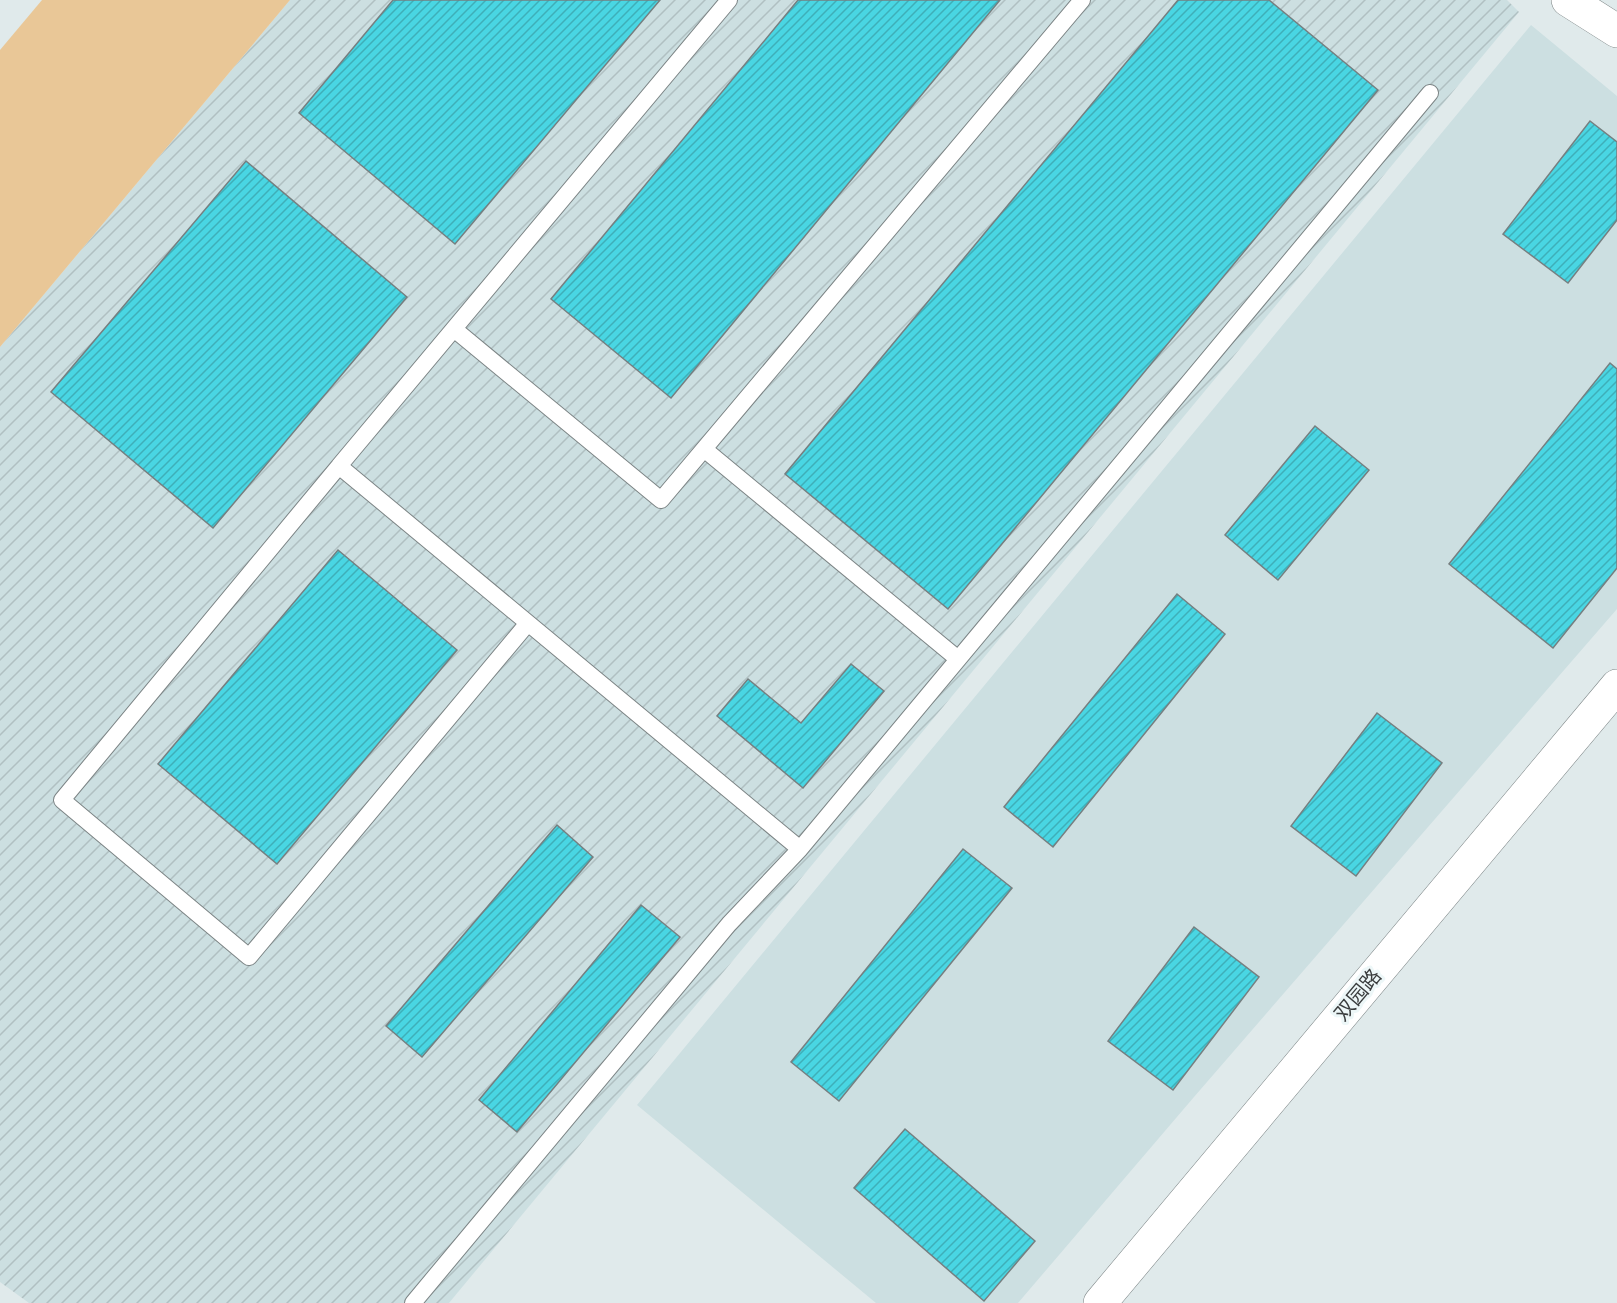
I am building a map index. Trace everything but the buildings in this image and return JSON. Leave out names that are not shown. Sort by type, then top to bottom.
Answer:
[{"type":"street","points":[[1568,0],[1617,31]]},
{"type":"street","points":[[1603,0],[1617,14]]},
{"type":"street","name":"双园路","points":[[1100,1303],[1617,686]]},
{"type":"lane","points":[[528,623],[249,957],[62,800],[729,0]]},
{"type":"lane","points":[[454,328],[661,500],[1082,0]]},
{"type":"lane","points":[[412,1303],[729,924],[800,849],[1430,93]]},
{"type":"lane","points":[[704,449],[958,659]]},
{"type":"lane","points":[[339,466],[800,849]]},
{"type":"shaded area","points":[[42,0],[290,0],[0,347],[0,50]]},
{"type":"shaded area","points":[[290,0],[1507,0],[1519,12],[449,1303],[29,1303],[0,1282],[0,347]]},
{"type":"shaded area","points":[[1531,25],[1617,96],[1617,609],[1018,1303],[876,1303],[637,1105]]}]
